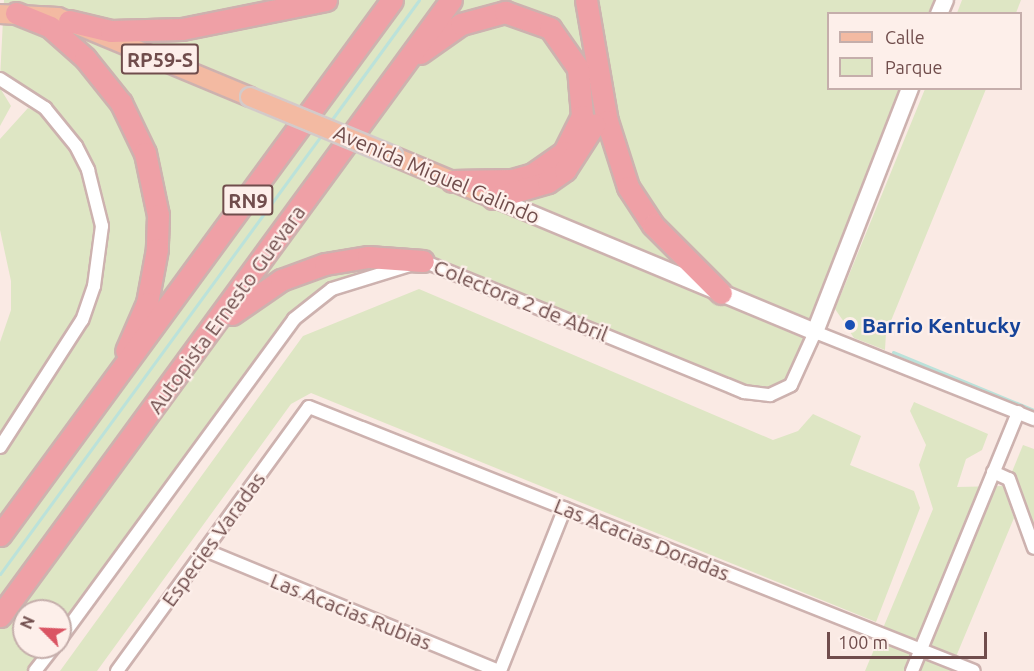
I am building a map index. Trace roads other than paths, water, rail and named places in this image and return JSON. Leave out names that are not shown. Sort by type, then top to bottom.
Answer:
[{"type":"highway","points":[[64,19],[111,31],[171,30],[326,0]]},
{"type":"highway","name":"RN9","points":[[0,535],[103,399],[392,0]]},
{"type":"highway","name":"Autopista Ernesto Guevara","points":[[0,616],[198,349],[451,0]]},
{"type":"highway","points":[[586,0],[599,86],[628,187],[653,225],[721,293]]},
{"type":"highway","points":[[5,8],[66,39],[104,80],[133,123],[152,181],[158,215],[153,278],[138,327],[103,399]]},
{"type":"highway","points":[[397,74],[461,24],[505,12],[550,28],[578,68],[582,116],[564,152],[533,174],[512,180],[452,181]]},
{"type":"highway","points":[[493,198],[548,182],[578,158],[594,126],[599,86]]},
{"type":"highway","points":[[198,349],[252,298],[281,280],[348,259],[423,261]]},
{"type":"main road","name":"Avenida Miguel Galindo","points":[[36,0],[64,19],[815,332]]},
{"type":"main road","name":"Avenida Miguel Galindo","points":[[5,8],[64,19]]},
{"type":"main road","name":"Colectora 2 de Abril","points":[[815,332],[909,90]]},
{"type":"street","points":[[0,79],[45,108],[76,146],[88,170],[102,226],[94,286],[82,320],[0,447]]},
{"type":"street","name":"Colectora 2 de Abril","points":[[72,623],[294,319],[332,290],[423,261],[757,395],[791,385],[815,332]]},
{"type":"street","points":[[815,332],[1034,419]]},
{"type":"street","name":"Las Acacias Doradas","points":[[309,407],[974,671]]},
{"type":"street","name":"Especies Varadas","points":[[117,671],[309,407]]},
{"type":"street","points":[[912,671],[1018,412]]},
{"type":"street","points":[[993,472],[1010,479],[1034,549]]},
{"type":"street","points":[[499,671],[565,508]]},
{"type":"street","name":"Las Acacias Rubias","points":[[205,550],[499,671]]},
{"type":"street","points":[[35,671],[44,659]]},
{"type":"waterway","points":[[330,122],[419,0]]},
{"type":"waterway","points":[[0,574],[323,133]]},
{"type":"waterway","points":[[893,352],[1034,410]]},
{"type":"place","name":"Barrio Kentucky","points":[[850,325]]}]
